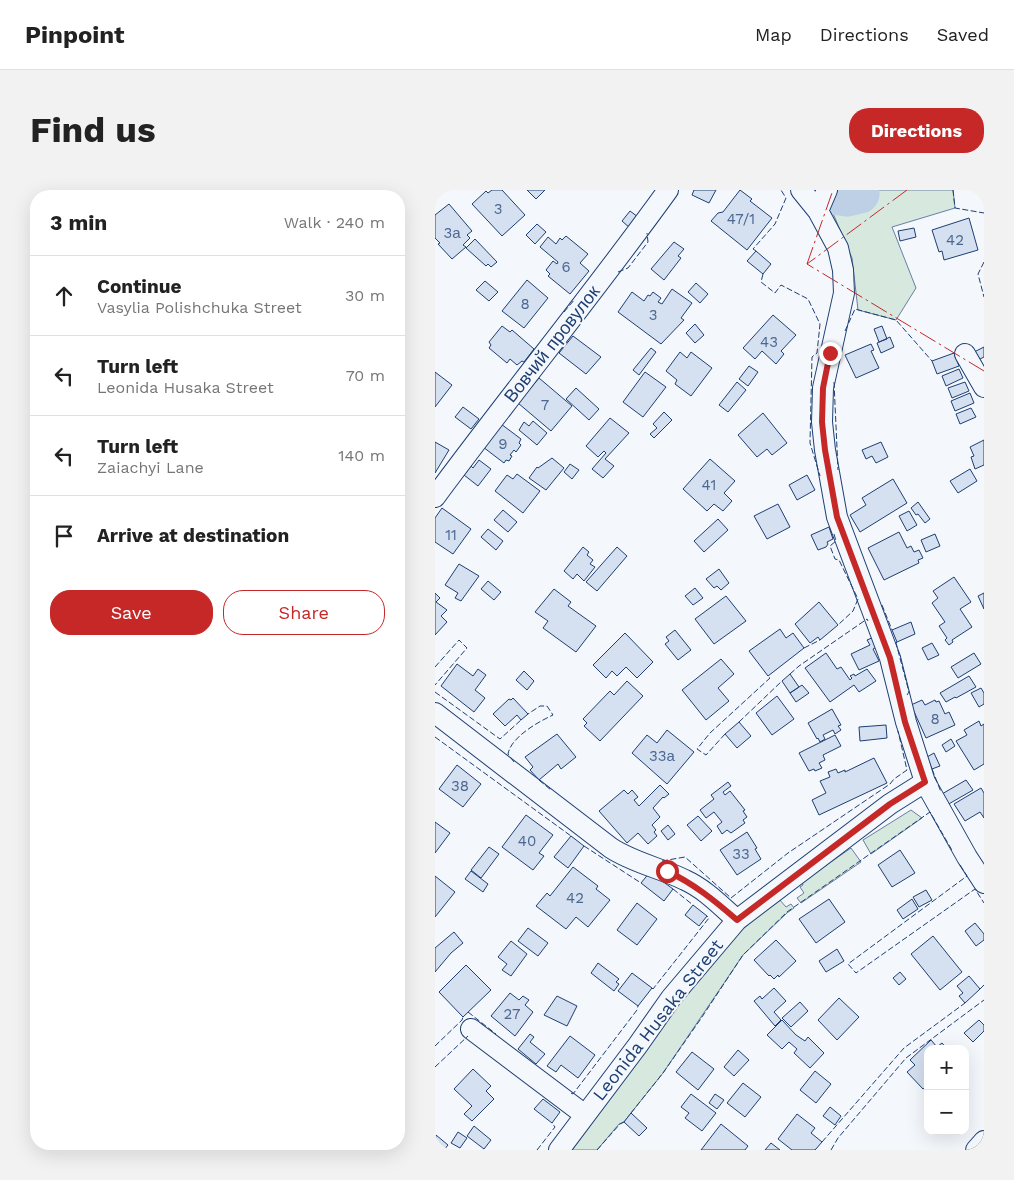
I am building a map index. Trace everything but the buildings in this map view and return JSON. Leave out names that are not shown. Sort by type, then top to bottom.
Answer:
[{"type":"street","name":"Вовчий провулок","points":[[435,497],[493,419],[586,301],[668,190]]},
{"type":"street","points":[[801,190],[818,211],[838,248],[843,270],[844,293],[823,388],[822,422],[837,517],[890,658],[905,722],[925,782],[967,857],[984,883]]},
{"type":"street","points":[[818,211],[827,190]]},
{"type":"street","points":[[965,354],[984,387]]},
{"type":"street","points":[[435,713],[611,848],[630,859],[667,871],[688,881],[712,898],[737,920]]},
{"type":"street","name":"Leonida Husaka Street","points":[[559,1150],[638,1046],[671,998],[737,920],[890,804],[925,782]]},
{"type":"street","name":"Leonida Husaka Street","points":[[471,1029],[585,1115]]},
{"type":"street","points":[[976,1150],[984,1141]]},
{"type":"shaded area","points":[[841,190],[953,190],[955,208],[892,227],[916,288],[896,320],[858,310],[852,258],[832,211]]},
{"type":"shaded area","points":[[911,810],[922,818],[871,854],[863,840]]},
{"type":"shaded area","points":[[851,848],[861,862],[801,903],[797,898],[804,893],[800,887],[803,885],[802,882]]},
{"type":"shaded area","points":[[779,899],[786,907],[791,904],[794,908],[743,955],[663,1073],[624,1122],[619,1124],[597,1150],[572,1150],[673,1009],[695,982],[741,931]]},
{"type":"waterway","points":[[833,195],[847,197],[860,194]]},
{"type":"fence","points":[[435,193],[439,190]]},
{"type":"fence","points":[[756,251],[753,249],[775,224],[786,198],[781,190]]},
{"type":"fence","points":[[953,190],[955,208],[984,213]]},
{"type":"fence","points":[[618,272],[628,268],[648,242],[647,233]]},
{"type":"fence","points":[[984,262],[978,274],[984,297]]},
{"type":"fence","points":[[763,274],[761,282],[775,293],[781,285],[808,299],[820,324],[817,353],[812,357],[810,443],[820,476]]},
{"type":"fence","points":[[564,312],[575,299]]},
{"type":"fence","points":[[845,331],[855,309],[896,320],[932,361]]},
{"type":"fence","points":[[834,382],[838,470]]},
{"type":"fence","points":[[834,534],[836,541],[830,546],[835,559],[839,560],[858,599],[853,611],[838,625]]},
{"type":"fence","points":[[882,605],[892,630]]},
{"type":"fence","points":[[790,674],[867,619],[868,621]]},
{"type":"fence","points":[[435,667],[459,640],[467,648],[435,685]]},
{"type":"fence","points":[[804,648],[820,640]]},
{"type":"fence","points":[[897,642],[909,692],[907,695]]},
{"type":"fence","points":[[725,734],[706,755],[697,749],[710,733],[770,678],[768,676]]},
{"type":"fence","points":[[739,722],[782,681]]},
{"type":"fence","points":[[435,692],[500,739],[521,720]]},
{"type":"fence","points":[[514,762],[508,754],[514,742],[533,726],[553,715],[547,706],[540,706],[528,714]]},
{"type":"fence","points":[[662,861],[685,857],[731,898],[788,853],[890,784],[907,770],[898,731]]},
{"type":"fence","points":[[435,737],[571,836]]},
{"type":"fence","points":[[932,769],[941,792]]},
{"type":"fence","points":[[539,780],[551,790]]},
{"type":"fence","points":[[631,1113],[663,1073],[743,955],[787,912],[930,812],[953,852]]},
{"type":"fence","points":[[584,846],[641,883]]},
{"type":"fence","points":[[960,865],[967,876],[848,964],[856,973],[975,889],[984,903]]},
{"type":"fence","points":[[673,889],[693,905]]},
{"type":"fence","points":[[652,988],[709,918],[707,916]]},
{"type":"fence","points":[[980,989],[984,985]]},
{"type":"fence","points":[[831,1150],[838,1138],[906,1058],[984,1000]]},
{"type":"fence","points":[[822,1142],[904,1048],[965,1003]]},
{"type":"fence","points":[[571,1093],[573,1094],[637,1010],[638,1006]]},
{"type":"fence","points":[[468,1012],[496,1034]]},
{"type":"fence","points":[[435,1046],[463,1017]]},
{"type":"fence","points":[[435,1067],[468,1036]]},
{"type":"fence","points":[[597,1150],[624,1122]]},
{"type":"fence","points":[[537,1150],[555,1127],[552,1123]]},
{"type":"power","points":[[807,264],[833,190]]},
{"type":"power","points":[[907,190],[807,264],[984,371]]},
{"type":"route","points":[[667,871],[699,888],[737,920],[890,804],[925,782],[905,722],[890,658],[837,517],[822,422],[823,388],[830,353]]}]
